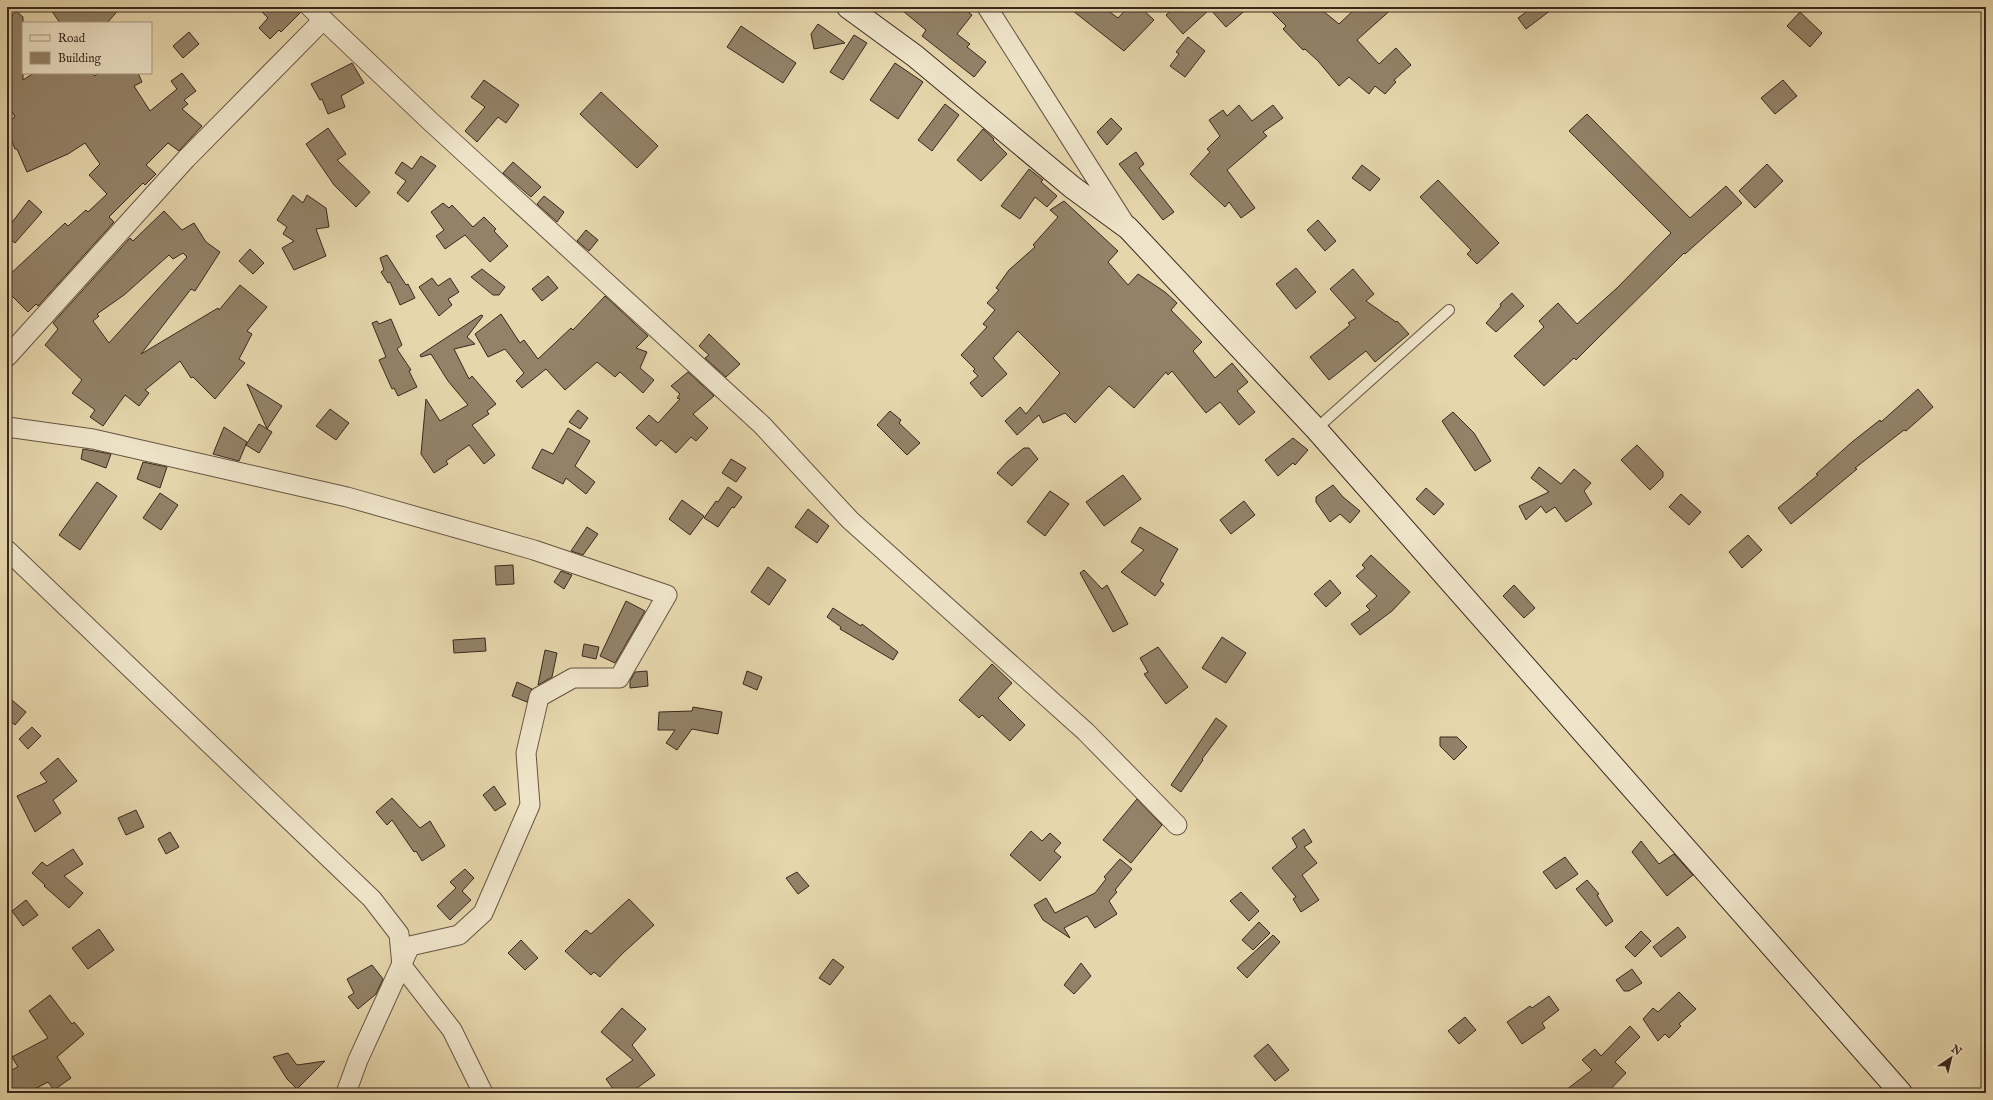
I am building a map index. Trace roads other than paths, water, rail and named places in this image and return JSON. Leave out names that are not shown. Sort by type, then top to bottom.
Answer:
[{"type":"main road","points":[[848,7],[915,56],[1072,187],[1128,228],[1316,429],[1902,1093]]},
{"type":"street","points":[[310,7],[430,121],[762,425],[850,520],[1086,732],[1176,825]]},
{"type":"street","points":[[987,7],[1128,228]]},
{"type":"street","points":[[7,357],[186,159],[324,20]]},
{"type":"street","points":[[7,427],[93,438],[347,497],[534,550],[666,595],[619,678],[573,678],[538,697],[526,753],[530,805],[482,913],[459,935],[410,946],[358,1060],[346,1093]]},
{"type":"street","points":[[7,550],[372,899],[399,934],[402,966],[452,1030],[483,1093]]},
{"type":"lane","points":[[1316,429],[1449,310]]}]
